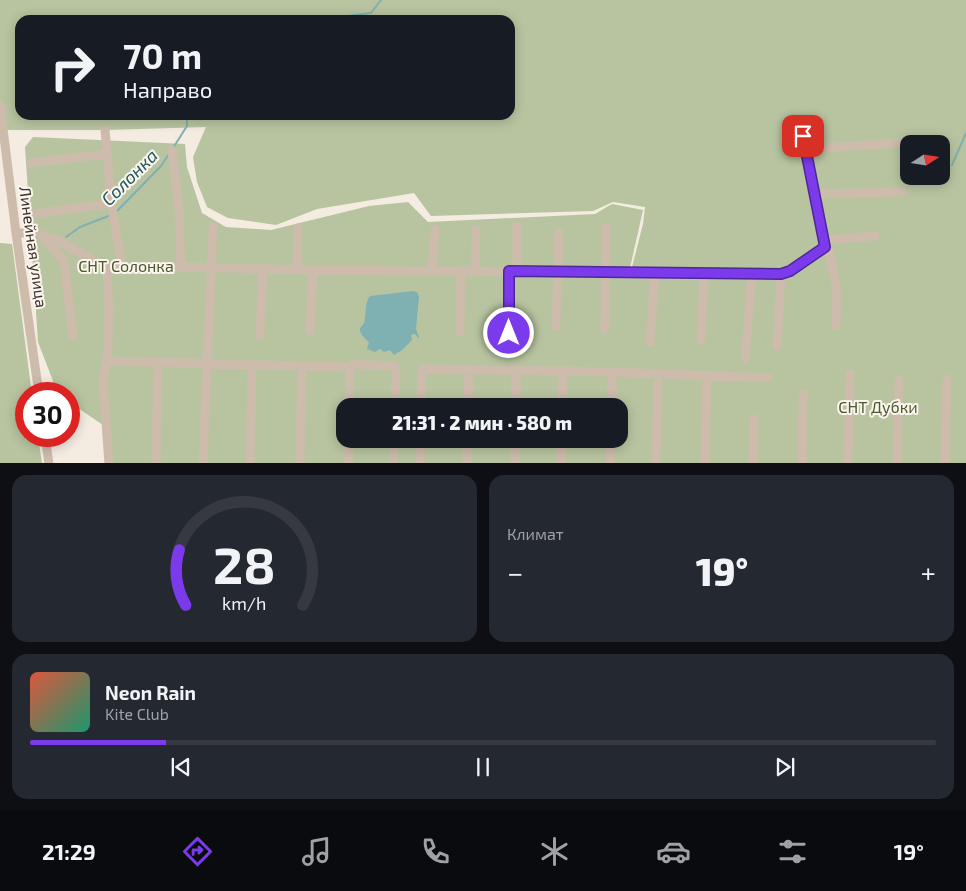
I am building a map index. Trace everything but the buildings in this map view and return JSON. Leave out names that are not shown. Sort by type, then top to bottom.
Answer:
[{"type":"street","name":"Линейная улица","points":[[0,105],[37,382]]},
{"type":"street","points":[[105,130],[112,203],[122,267]]},
{"type":"street","points":[[803,136],[825,244],[829,251],[837,291],[836,326]]},
{"type":"street","points":[[806,149],[900,143]]},
{"type":"street","points":[[172,150],[179,208],[181,267]]},
{"type":"street","points":[[31,163],[107,154]]},
{"type":"street","points":[[815,194],[903,192]]},
{"type":"street","points":[[34,214],[112,203]]},
{"type":"street","points":[[509,333],[517,226]]},
{"type":"street","points":[[203,463],[213,227]]},
{"type":"street","points":[[297,269],[298,228]]},
{"type":"street","points":[[605,329],[606,228]]},
{"type":"street","points":[[432,270],[435,229]]},
{"type":"street","points":[[475,270],[476,230]]},
{"type":"street","points":[[16,233],[41,234],[57,240],[107,268],[210,267],[313,270],[475,270],[704,274],[781,274],[790,271],[825,244],[875,236]]},
{"type":"street","points":[[556,327],[558,233]]},
{"type":"street","points":[[41,234],[64,261],[73,335]]},
{"type":"street","points":[[107,268],[109,309],[103,380],[109,463]]},
{"type":"street","points":[[260,336],[263,268]]},
{"type":"street","points":[[310,331],[313,270]]},
{"type":"street","points":[[460,332],[461,270]]},
{"type":"street","points":[[650,342],[655,273]]},
{"type":"street","points":[[701,340],[704,274]]},
{"type":"street","points":[[746,358],[752,274]]},
{"type":"street","points":[[777,346],[781,274]]},
{"type":"street","points":[[106,361],[302,366],[350,366],[353,364],[395,367],[395,398]]},
{"type":"street","points":[[156,463],[158,362]]},
{"type":"street","points":[[250,463],[252,365]]},
{"type":"street","points":[[300,463],[302,366]]},
{"type":"street","points":[[349,398],[350,366]]},
{"type":"street","points":[[421,398],[422,369],[612,372],[768,378]]},
{"type":"street","points":[[468,398],[469,371]]},
{"type":"street","points":[[516,371],[516,398]]},
{"type":"street","points":[[612,372],[612,398]]},
{"type":"street","points":[[562,398],[563,373]]},
{"type":"street","points":[[656,463],[658,374]]},
{"type":"street","points":[[848,463],[850,374]]},
{"type":"street","points":[[705,463],[707,375]]},
{"type":"street","points":[[945,463],[947,379]]},
{"type":"street","points":[[897,463],[899,380]]},
{"type":"street","points":[[802,463],[803,394]]},
{"type":"street","points":[[753,463],[754,419]]},
{"type":"street","points":[[47,447],[49,463]]},
{"type":"street","points":[[348,448],[348,463]]},
{"type":"street","points":[[393,463],[394,448]]},
{"type":"street","points":[[420,448],[420,463]]},
{"type":"street","points":[[467,448],[467,463]]},
{"type":"street","points":[[515,448],[515,463]]},
{"type":"street","points":[[561,448],[561,463]]},
{"type":"street","points":[[610,463],[611,448]]},
{"type":"green space","points":[[0,0],[966,0],[966,463],[109,463],[106,427],[80,409],[80,382],[53,382],[38,342],[25,147],[33,137],[185,144],[187,167],[202,213],[226,227],[271,230],[369,206],[408,202],[428,222],[595,214],[612,204],[643,210],[630,268],[702,268],[632,267],[643,224],[645,207],[613,202],[593,211],[431,216],[414,193],[317,209],[276,225],[228,218],[207,207],[197,182],[193,157],[206,127],[105,130],[3,130],[0,105]]},
{"type":"green space","points":[[0,243],[12,244],[30,382],[15,382],[15,447],[40,447],[42,463],[0,463]]},
{"type":"water","points":[[417,292],[419,297],[416,329],[419,339],[415,334],[411,335],[412,340],[394,355],[390,350],[384,352],[380,349],[375,352],[367,349],[369,342],[360,330],[364,323],[367,302],[370,296]]},
{"type":"waterway","name":"Солонка","points":[[355,15],[371,13],[381,0]]},
{"type":"waterway","name":"Солонка","points":[[173,148],[187,126],[187,120]]},
{"type":"waterway","points":[[952,165],[966,133]]},
{"type":"waterway","name":"Солонка","points":[[117,211],[161,166],[169,154]]},
{"type":"waterway","name":"Солонка","points":[[66,237],[80,227],[111,215]]},
{"type":"route","points":[[509,333],[509,271],[704,274],[781,274],[790,271],[825,247],[803,136]]},
{"type":"park label","name":"СНТ Солонка","points":[[126,265]]},
{"type":"park label","name":"СНТ Дубки","points":[[878,406]]}]
